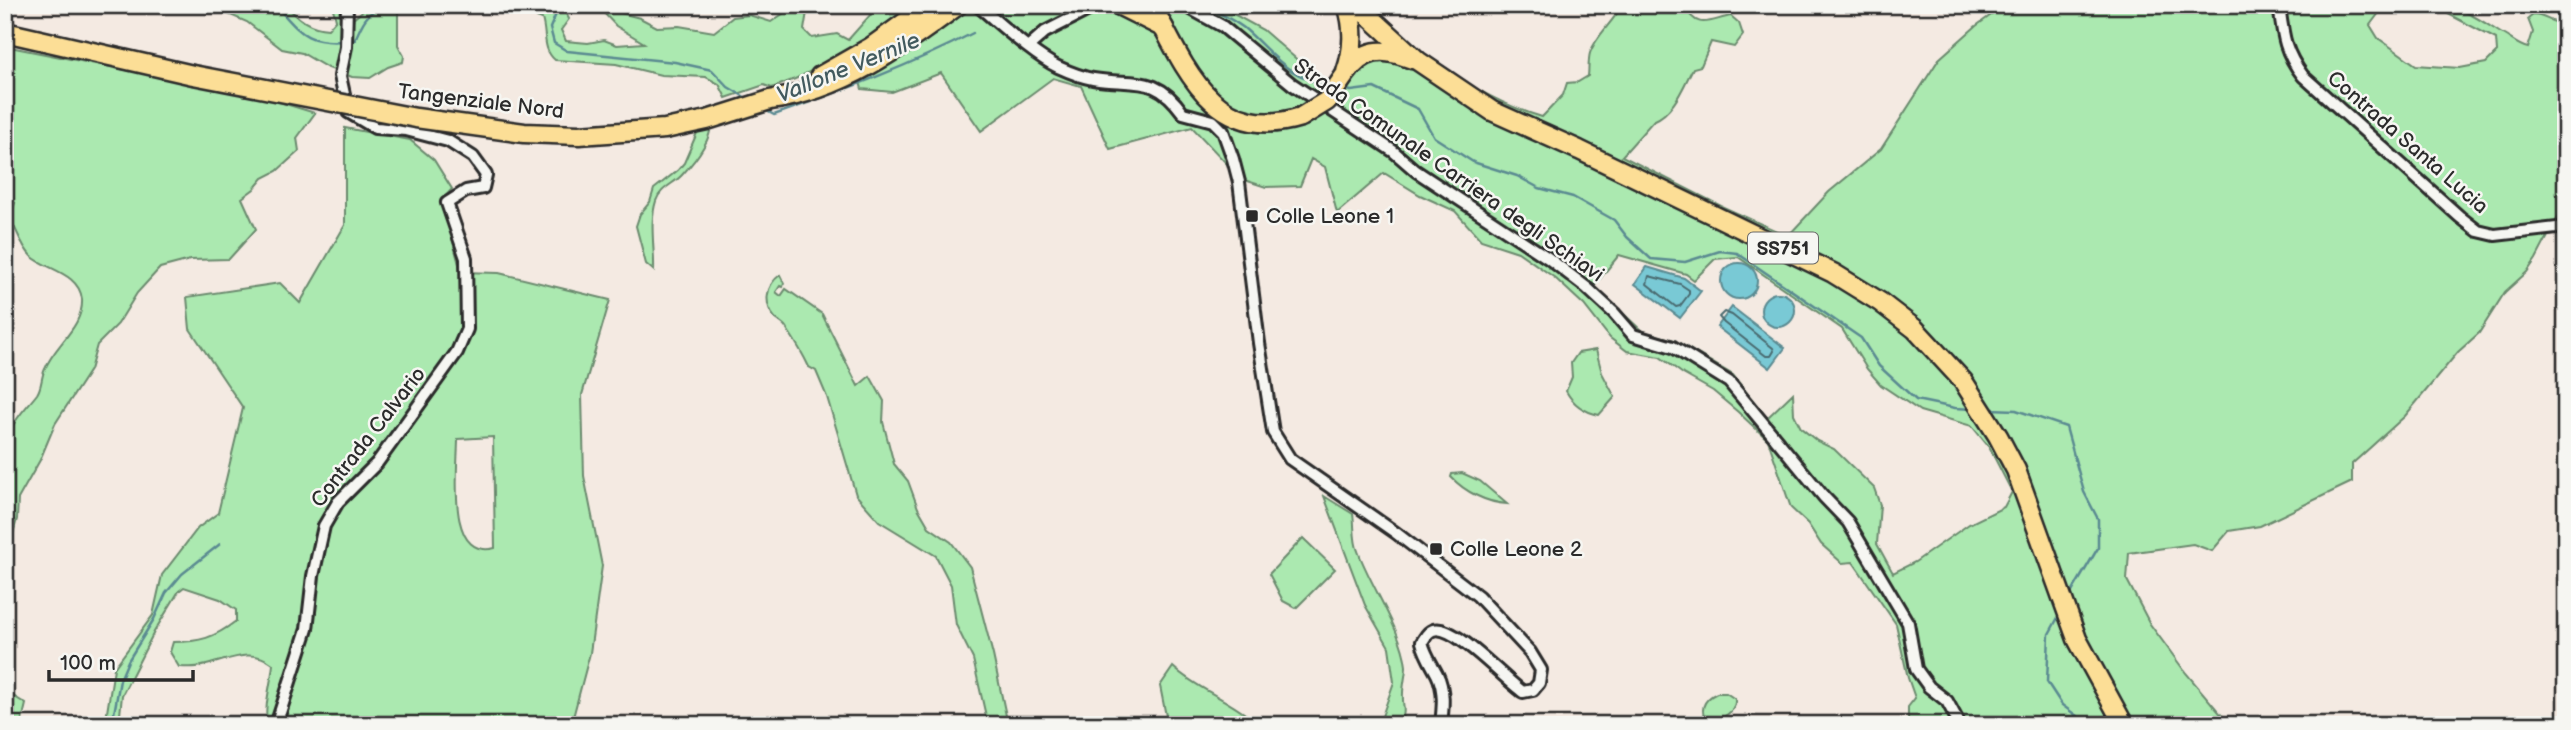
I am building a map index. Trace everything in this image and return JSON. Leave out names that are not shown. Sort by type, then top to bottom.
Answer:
[{"type":"main road","points":[[842,65],[909,5]]},
{"type":"main road","name":"Tangenziale Nord","points":[[5,32],[206,78],[416,118],[524,133],[579,135],[665,129],[770,100],[842,65],[881,41],[929,5]]},
{"type":"main road","points":[[770,100],[794,97],[851,75],[897,48],[958,5]]},
{"type":"main road","points":[[1118,5],[1164,28]]},
{"type":"main road","points":[[1152,5],[1191,76],[1210,101],[1238,118],[1269,124],[1301,117],[1327,101],[1356,60],[1381,52],[1394,52],[1418,61]]},
{"type":"main road","points":[[1345,75],[1353,43],[1353,26],[1347,5]]},
{"type":"main road","points":[[1357,5],[1418,61]]},
{"type":"main road","name":"SS751","points":[[1418,61],[1458,90],[1511,119],[1833,273],[1880,302],[1914,329],[1963,381],[2016,470],[2068,617],[2088,661],[2123,725]]},
{"type":"street","name":"Contrada Calvario","points":[[276,725],[307,629],[313,576],[324,526],[338,502],[377,463],[457,352],[467,329],[466,258],[447,203],[466,191],[483,188],[486,184],[486,175],[473,156],[447,141],[406,130],[375,128],[348,112],[340,76],[346,47],[347,5]]},
{"type":"street","points":[[976,5],[1054,65],[1091,79],[1145,83],[1158,88],[1170,95],[1183,113],[1208,118],[1223,131],[1239,182],[1273,432],[1290,459],[1396,533],[1478,596],[1530,652],[1541,670],[1539,683],[1533,690],[1523,692],[1460,638],[1447,631],[1434,630],[1427,634],[1422,642],[1424,652],[1443,690],[1441,725]]},
{"type":"street","points":[[1029,46],[1045,32],[1098,5]]},
{"type":"street","name":"Strada Comunale Carriera degli Schiavi","points":[[1184,5],[1222,26],[1292,84],[1393,151],[1416,171],[1548,258],[1587,288],[1633,335],[1673,347],[1729,382],[1848,522],[1908,623],[1916,669],[1929,687],[1947,701],[1959,725]]},
{"type":"street","name":"Contrada Santa Lucia","points":[[2279,5],[2284,42],[2290,59],[2302,76],[2478,231],[2495,235],[2566,227]]},
{"type":"green space","points":[[207,5],[286,5],[305,22],[328,29],[336,20],[332,5],[348,5],[342,11],[341,24],[351,21],[369,5],[409,5],[398,11],[398,45],[404,56],[403,62],[370,78],[352,77],[326,67],[302,53],[282,49],[247,22]]},
{"type":"green space","points":[[510,5],[556,5],[564,10],[569,19],[561,30],[566,41],[588,43],[604,40],[617,45],[644,43],[616,26],[602,11],[609,10],[640,18],[657,27],[679,26],[714,32],[733,17],[749,15],[771,22],[798,7],[807,12],[804,30],[812,38],[837,34],[848,40],[879,5],[1217,5],[1263,30],[1329,84],[1381,56],[1413,68],[1488,117],[1366,5],[1371,5],[1406,40],[1449,72],[1496,99],[1542,117],[1563,95],[1567,83],[1578,82],[1588,76],[1589,56],[1593,46],[1622,5],[1684,5],[1694,19],[1699,21],[1731,16],[1739,23],[1743,35],[1734,47],[1711,42],[1701,66],[1693,68],[1672,106],[1653,121],[1622,156],[1788,236],[1829,192],[1881,149],[1939,59],[1976,26],[2005,5],[2385,5],[2370,25],[2378,38],[2416,65],[2460,68],[2486,63],[2497,52],[2496,39],[2448,14],[2437,5],[2472,15],[2528,48],[2533,32],[2528,19],[2533,15],[2556,22],[2566,21],[2566,202],[2527,272],[2505,292],[2479,333],[2458,352],[2405,416],[2352,464],[2352,482],[2260,526],[2229,531],[2212,551],[2193,544],[2129,553],[2127,580],[2150,624],[2186,673],[2230,725],[2131,725],[2118,694],[2090,645],[2070,642],[2114,725],[1908,725],[1908,707],[1915,698],[1896,624],[1853,562],[1842,563],[1821,544],[1808,524],[1791,508],[1768,440],[1713,391],[1660,357],[1627,351],[1610,338],[1584,305],[1555,278],[1518,252],[1481,240],[1455,211],[1420,195],[1384,173],[1337,213],[1325,167],[1311,159],[1300,186],[1266,187],[1241,179],[1192,127],[1110,149],[1081,86],[1053,78],[981,131],[941,73],[892,92],[862,89],[850,47],[836,59],[795,79],[772,88],[764,85],[726,98],[719,84],[706,77],[661,75],[616,64],[555,60],[546,46],[542,19],[514,10]],"holes":[[[1619,255],[1686,274],[1694,280],[1715,259],[1738,257],[1842,329],[1867,369],[1881,385],[1920,411],[1972,426],[1989,447],[2012,492],[2004,507],[1969,524],[1915,562],[1893,573],[1877,544],[1880,505],[1874,488],[1834,449],[1817,441],[1801,428],[1794,414],[1793,393],[1767,418],[1733,375],[1674,340],[1642,331],[1594,286]]]},
{"type":"green space","points":[[5,46],[266,98],[315,113],[297,138],[299,151],[242,198],[256,229],[229,259],[190,260],[160,268],[137,293],[118,324],[97,345],[90,370],[55,424],[40,460],[18,499],[17,519],[5,562],[5,493],[12,461],[8,441],[10,432],[18,417],[37,394],[49,360],[74,327],[82,299],[75,283],[31,256],[10,218],[15,203],[5,200],[5,88],[11,76],[5,67]]},
{"type":"green space","points":[[711,124],[705,145],[696,158],[656,201],[653,227],[654,271],[646,264],[636,226],[640,214],[650,202],[654,189],[684,163],[700,126]]},
{"type":"green space","points":[[345,128],[410,140],[434,160],[452,189],[442,200],[461,272],[499,273],[610,300],[582,395],[584,476],[602,566],[590,653],[571,725],[267,725],[267,702],[273,664],[265,659],[247,655],[199,667],[179,667],[170,652],[173,642],[206,638],[236,621],[236,610],[220,599],[184,587],[154,632],[122,695],[119,725],[105,725],[114,668],[153,615],[162,575],[198,528],[218,513],[243,408],[190,329],[187,297],[280,283],[300,303],[345,225]],"holes":[[[493,437],[495,548],[479,548],[468,541],[461,527],[457,490],[458,439]]]},
{"type":"green space","points":[[780,275],[784,283],[776,292],[781,296],[786,289],[822,314],[858,386],[870,376],[884,401],[883,422],[894,464],[908,481],[918,508],[929,527],[951,542],[970,567],[1008,725],[988,725],[973,659],[956,625],[951,585],[936,556],[879,521],[856,495],[827,397],[816,371],[809,367],[786,327],[771,313],[769,289]]},
{"type":"green space","points":[[1596,350],[1602,373],[1615,397],[1599,415],[1580,407],[1566,391],[1572,377],[1571,363],[1578,353]]},
{"type":"green space","points":[[1462,473],[1480,481],[1507,504],[1477,496],[1451,477],[1452,474]]},
{"type":"green space","points":[[1324,496],[1353,514],[1356,547],[1399,638],[1406,666],[1404,711],[1400,725],[1379,725],[1394,682],[1389,647],[1365,605]]},
{"type":"green space","points":[[1303,538],[1335,569],[1296,608],[1283,601],[1269,574]]},
{"type":"green space","points":[[1173,667],[1249,717],[1250,725],[1173,725],[1166,716],[1160,686]]},
{"type":"green space","points":[[1717,693],[1726,693],[1735,699],[1735,704],[1715,725],[1708,725],[1703,715],[1703,706]]},
{"type":"green space","points":[[10,694],[26,704],[21,725],[5,725],[5,697]]},
{"type":"water","points":[[1739,263],[1751,269],[1757,281],[1751,293],[1739,299],[1727,293],[1721,281],[1727,269]]},
{"type":"water","points":[[1647,267],[1684,278],[1701,291],[1680,318],[1635,284]]},
{"type":"water","points":[[1778,293],[1790,298],[1795,310],[1790,322],[1778,327],[1766,322],[1761,310],[1766,298]]},
{"type":"water","points":[[1732,307],[1785,348],[1770,368],[1717,327]]},
{"type":"waterway","name":"Vallone Vernile","points":[[275,5],[297,29],[311,38],[344,41]]},
{"type":"waterway","name":"Vallone Vernile","points":[[351,41],[355,40],[369,15],[384,5]]},
{"type":"waterway","name":"Vallone Vernile","points":[[535,5],[549,7],[556,14],[550,28],[554,43],[567,51],[675,62],[712,70],[728,87],[748,99]]},
{"type":"waterway","name":"Vallone Vernile","points":[[1023,9],[1036,5]]},
{"type":"waterway","points":[[1205,5],[1244,28],[1291,71],[1330,86]]},
{"type":"waterway","name":"Vallone Vernile","points":[[765,110],[774,115],[825,97],[900,67],[973,33]]},
{"type":"waterway","points":[[1344,89],[1351,91],[1374,88],[1418,109],[1434,137],[1473,162],[1517,176],[1539,188],[1573,197],[1614,220],[1627,237],[1651,259],[1685,262],[1720,251],[1737,253],[1861,338],[1879,366],[1916,400],[1973,409]]},
{"type":"waterway","points":[[1990,409],[2016,410],[2066,427],[2084,492],[2098,519],[2098,548],[2069,597]]},
{"type":"waterway","points":[[112,725],[120,680],[166,593],[182,574],[220,544]]},
{"type":"waterway","points":[[2061,612],[2049,634],[2047,682],[2062,705],[2089,725]]},
{"type":"place","name":"Colle Leone 1","points":[[1252,216]]},
{"type":"place","name":"Colle Leone 2","points":[[1436,549]]}]
